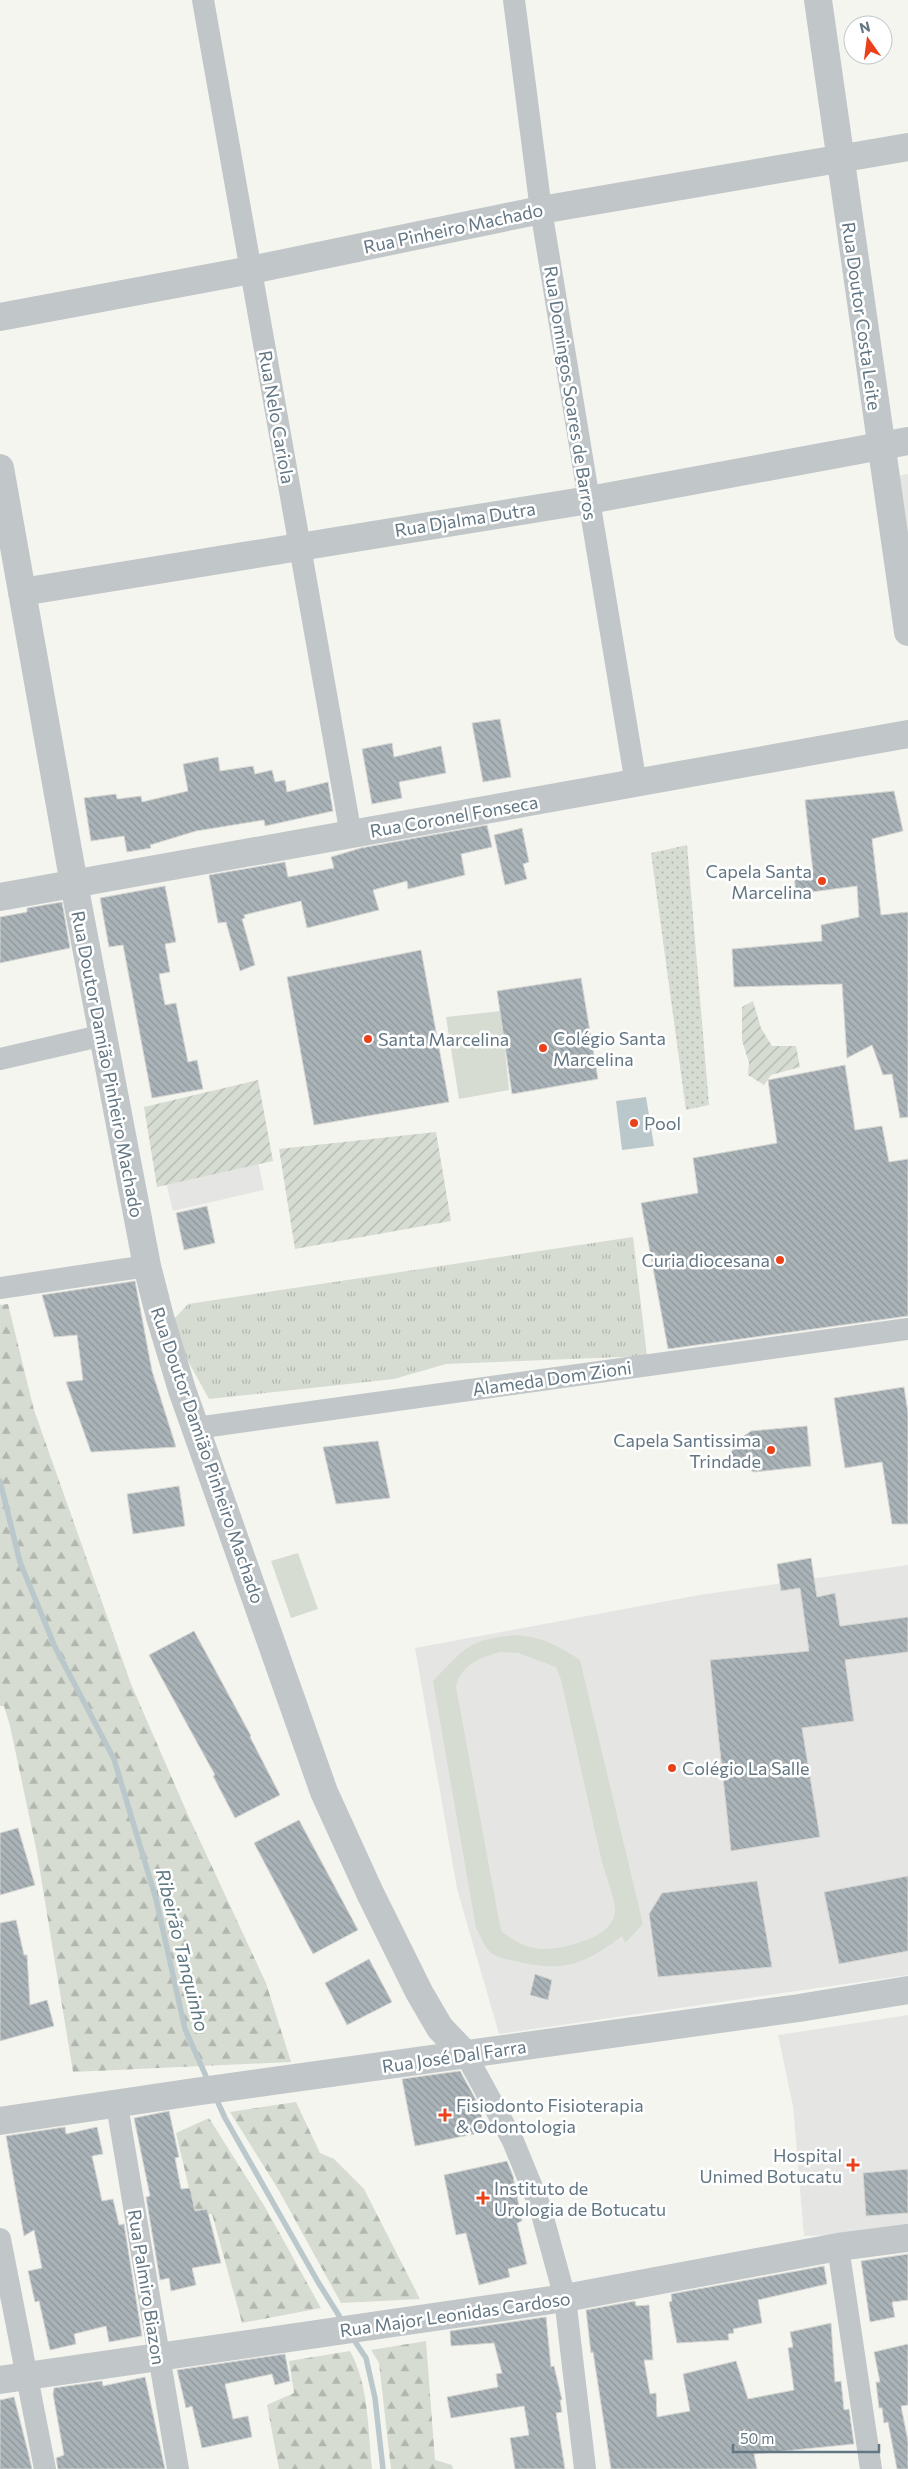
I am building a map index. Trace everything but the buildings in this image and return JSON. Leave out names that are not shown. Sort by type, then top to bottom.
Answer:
[{"type":"street","name":"Rua Nelo Cariola","points":[[204,0],[351,835]]},
{"type":"street","name":"Rua Domingos Soares de Barros","points":[[514,0],[541,210],[636,784]]},
{"type":"street","name":"Rua Doutor Costa Leite","points":[[818,0],[908,632]]},
{"type":"street","name":"Rua Pinheiro Machado","points":[[0,317],[251,270],[541,210],[908,147]]},
{"type":"street","name":"Rua Djalma Dutra","points":[[22,592],[300,545],[589,500],[908,441]]},
{"type":"street","name":"Rua Doutor Damião Pinheiro Machado","points":[[0,468],[74,884],[147,1266],[160,1317],[196,1428],[324,1792],[370,1893],[419,1992],[440,2028],[466,2055],[513,2140],[540,2207],[565,2298],[585,2469]]},
{"type":"street","name":"Rua Coronel Fonseca","points":[[0,897],[908,734]]},
{"type":"street","points":[[0,1059],[104,1035]]},
{"type":"street","points":[[0,1288],[147,1266]]},
{"type":"street","name":"Alameda Dom Zioni","points":[[196,1428],[908,1329]]},
{"type":"street","name":"Rua José Dal Farra","points":[[0,2121],[194,2092],[799,2008],[908,1990]]},
{"type":"street","name":"Rua Palmiro Biazon","points":[[117,2105],[178,2469]]},
{"type":"street","name":"Rua Major Leonidas Cardoso","points":[[13,2378],[565,2298],[838,2247],[908,2238]]},
{"type":"street","points":[[0,2240],[13,2378],[45,2469]]},
{"type":"street","points":[[838,2247],[870,2469]]},
{"type":"shaded area","points":[[908,474],[908,549],[897,476]]},
{"type":"shaded area","name":"Pool","points":[[646,1097],[654,1146],[622,1150],[616,1101]]},
{"type":"shaded area","points":[[257,1157],[264,1190],[173,1211],[162,1166]]},
{"type":"shaded area","name":"Colégio La Salle","points":[[908,1565],[908,1975],[499,2034],[457,1889],[415,1648],[699,1595]]},
{"type":"shaded area","name":"Hospital Unimed Botucatu","points":[[908,2015],[908,2225],[830,2235],[804,2236],[793,2106],[778,2035]]},
{"type":"green space","points":[[687,845],[709,1105],[686,1110],[651,853]]},
{"type":"green space","points":[[753,1001],[761,1028],[772,1046],[796,1046],[800,1067],[771,1075],[764,1085],[748,1075],[749,1063],[742,1040],[742,1007]]},
{"type":"green space","points":[[501,1011],[509,1090],[459,1099],[446,1017]]},
{"type":"green space","points":[[258,1080],[273,1161],[157,1187],[144,1107]]},
{"type":"green space","points":[[436,1132],[451,1221],[295,1249],[279,1149]]},
{"type":"green space","points":[[633,1237],[647,1356],[446,1364],[394,1379],[209,1399],[177,1341],[175,1318],[188,1304]]},
{"type":"green space","points":[[8,1304],[34,1410],[131,1684],[188,1815],[266,1983],[291,2062],[73,2072],[37,1853],[10,1726],[4,1706],[0,1706],[0,1305]]},
{"type":"green space","points":[[298,1553],[318,1609],[291,1618],[271,1561]]},
{"type":"green space","points":[[517,1635],[542,1640],[557,1646],[580,1660],[643,1924],[625,1943],[622,1936],[596,1954],[572,1964],[560,1966],[532,1965],[498,1957],[488,1950],[476,1928],[433,1681],[453,1660],[469,1647],[478,1642]],"holes":[[[500,1652],[518,1653],[556,1667],[561,1680],[602,1862],[615,1908],[613,1920],[603,1931],[581,1942],[557,1948],[532,1948],[516,1942],[501,1931],[456,1687],[462,1673],[478,1660]]]},
{"type":"green space","points":[[296,2102],[320,2153],[334,2159],[364,2189],[420,2299],[341,2303],[278,2189],[230,2112]]},
{"type":"green space","points":[[209,2118],[265,2207],[321,2308],[242,2323],[212,2214],[195,2214],[176,2133]]},
{"type":"green space","points":[[426,2341],[435,2460],[452,2465],[453,2469],[391,2469],[379,2363],[371,2350]]},
{"type":"green space","points":[[350,2351],[361,2378],[364,2393],[372,2469],[279,2469],[267,2405],[294,2393],[289,2361]]},
{"type":"waterway","name":"Ribeirão Tanquinho","points":[[0,1481],[20,1562],[55,1647],[114,1759],[156,1899],[185,2029],[209,2083]]},
{"type":"waterway","name":"Ribeirão Tanquinho","points":[[215,2096],[225,2118],[318,2282],[343,2322]]},
{"type":"waterway","name":"Ribeirão Tanquinho","points":[[352,2337],[366,2358],[375,2398],[383,2469]]},
{"type":"place","name":"Capela Santa Marcelina","points":[[822,881]]},
{"type":"place","name":"Santa Marcelina","points":[[368,1039]]},
{"type":"place","name":"Colégio Santa Marcelina","points":[[543,1048]]},
{"type":"place","name":"Pool","points":[[634,1123]]},
{"type":"place","name":"Curia diocesana","points":[[780,1260]]},
{"type":"place","name":"Capela Santissima Trindade","points":[[771,1450]]},
{"type":"place","name":"Colégio La Salle","points":[[672,1768]]},
{"type":"place","name":"Fisiodonto Fisioterapia & Odontologia","points":[[445,2115]]},
{"type":"place","name":"Hospital Unimed Botucatu","points":[[853,2165]]},
{"type":"place","name":"Instituto de Urologia de Botucatu","points":[[483,2198]]}]
